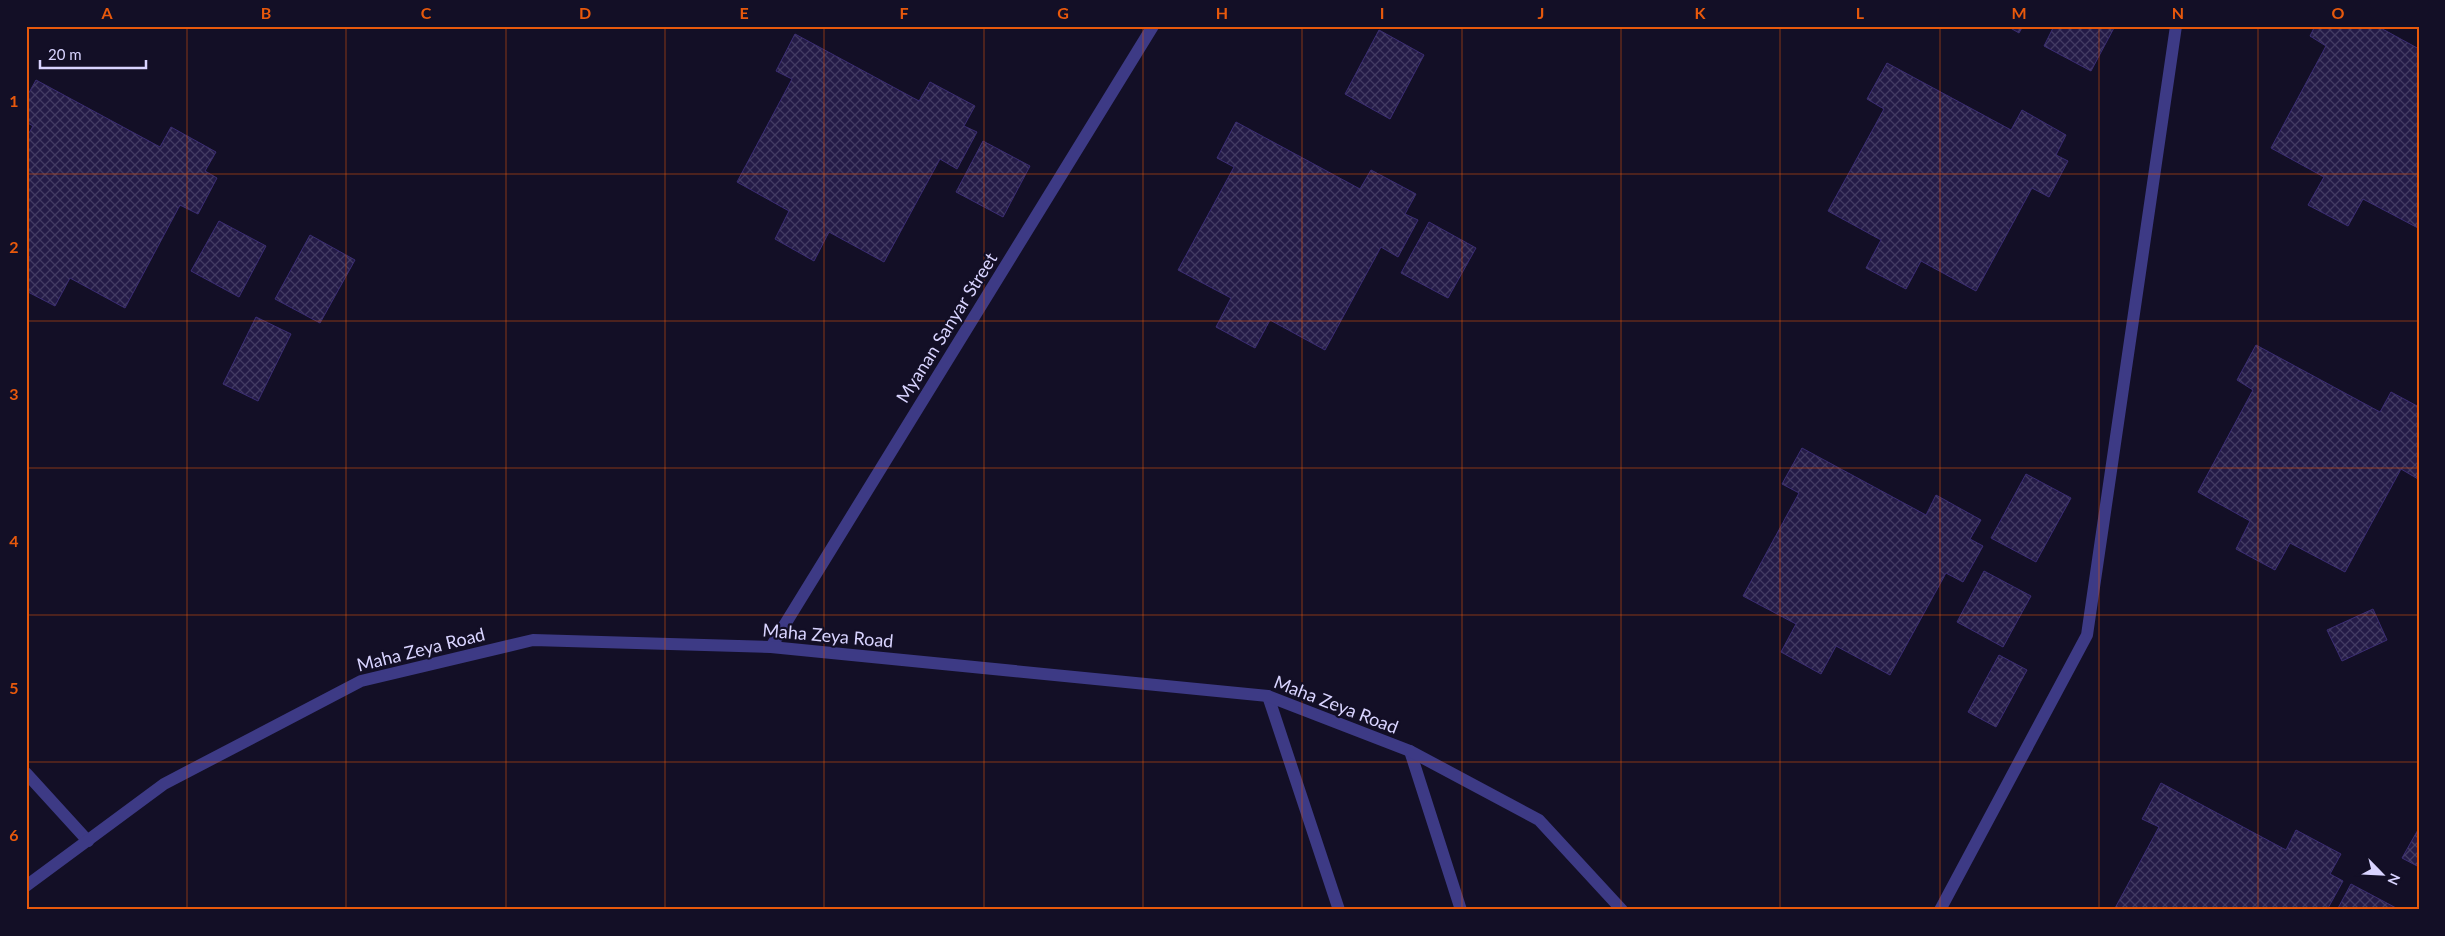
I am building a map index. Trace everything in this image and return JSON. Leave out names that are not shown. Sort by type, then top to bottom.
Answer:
[{"type":"street","name":"Myanan Sanyar Street","points":[[771,647],[1152,26]]},
{"type":"street","points":[[1940,910],[2087,635],[2176,26]]},
{"type":"street","name":"Maha Zeya Road","points":[[26,886],[164,784],[360,681],[532,640],[771,647],[1268,696],[1410,751],[1539,820],[1622,910]]},
{"type":"street","points":[[1268,696],[1339,910]]},
{"type":"street","points":[[1410,751],[1461,910]]},
{"type":"street","points":[[26,773],[88,841]]},
{"type":"building","points":[[2007,26],[2023,26],[2019,33]]},
{"type":"building","points":[[2054,26],[2115,26],[2091,71],[2044,46]]},
{"type":"building","points":[[2315,26],[2377,26],[2419,49],[2418,228],[2363,199],[2348,226],[2308,205],[2324,177],[2271,148],[2326,46],[2310,36]]},
{"type":"building","points":[[1379,30],[1424,55],[1390,119],[1345,94]]},
{"type":"building","points":[[795,34],[919,101],[930,82],[975,106],[964,126],[977,132],[957,169],[940,159],[884,262],[829,232],[814,261],[775,239],[789,211],[737,182],[792,79],[776,71]]},
{"type":"building","points":[[1887,63],[2011,130],[2022,110],[2066,135],[2056,155],[2068,161],[2049,197],[2032,188],[1976,291],[1921,261],[1906,289],[1866,268],[1881,240],[1828,211],[1884,109],[1867,99]]},
{"type":"building","points":[[36,80],[160,147],[171,127],[216,152],[205,171],[217,178],[198,214],[180,205],[125,308],[70,278],[55,306],[26,291],[26,264],[30,257],[26,255],[26,138],[33,126],[26,122],[26,98]]},
{"type":"building","points":[[1236,122],[1360,189],[1371,170],[1416,194],[1405,214],[1418,220],[1398,257],[1381,247],[1325,350],[1270,320],[1255,348],[1216,327],[1231,298],[1178,270],[1234,167],[1217,158]]},
{"type":"building","points":[[983,141],[1030,166],[1003,217],[956,192]]},
{"type":"building","points":[[219,221],[266,246],[239,297],[191,271]]},
{"type":"building","points":[[1429,222],[1476,248],[1448,298],[1401,273]]},
{"type":"building","points":[[310,235],[355,260],[320,323],[275,299]]},
{"type":"building","points":[[256,317],[291,334],[258,401],[223,384]]},
{"type":"building","points":[[2256,345],[2380,412],[2391,392],[2419,407],[2419,477],[2418,479],[2401,469],[2345,572],[2290,543],[2275,570],[2236,549],[2250,521],[2198,492],[2253,390],[2237,380]]},
{"type":"building","points":[[1802,448],[1926,515],[1936,495],[1981,520],[1970,539],[1983,546],[1963,582],[1946,573],[1890,675],[1836,646],[1821,674],[1781,652],[1796,624],[1743,596],[1799,493],[1782,484]]},
{"type":"building","points":[[2026,474],[2071,498],[2036,562],[1991,538]]},
{"type":"building","points":[[1984,571],[2031,596],[2003,647],[1957,622]]},
{"type":"building","points":[[2373,609],[2387,640],[2342,661],[2327,630]]},
{"type":"building","points":[[1999,655],[2027,670],[1996,727],[1968,712]]},
{"type":"building","points":[[2161,783],[2286,850],[2296,830],[2341,854],[2330,874],[2343,881],[2327,910],[2311,910],[2306,907],[2305,910],[2114,910],[2159,827],[2142,819]]},
{"type":"building","points":[[2419,828],[2419,867],[2402,858]]},
{"type":"building","points":[[2351,884],[2398,909],[2398,910],[2337,910]]}]
